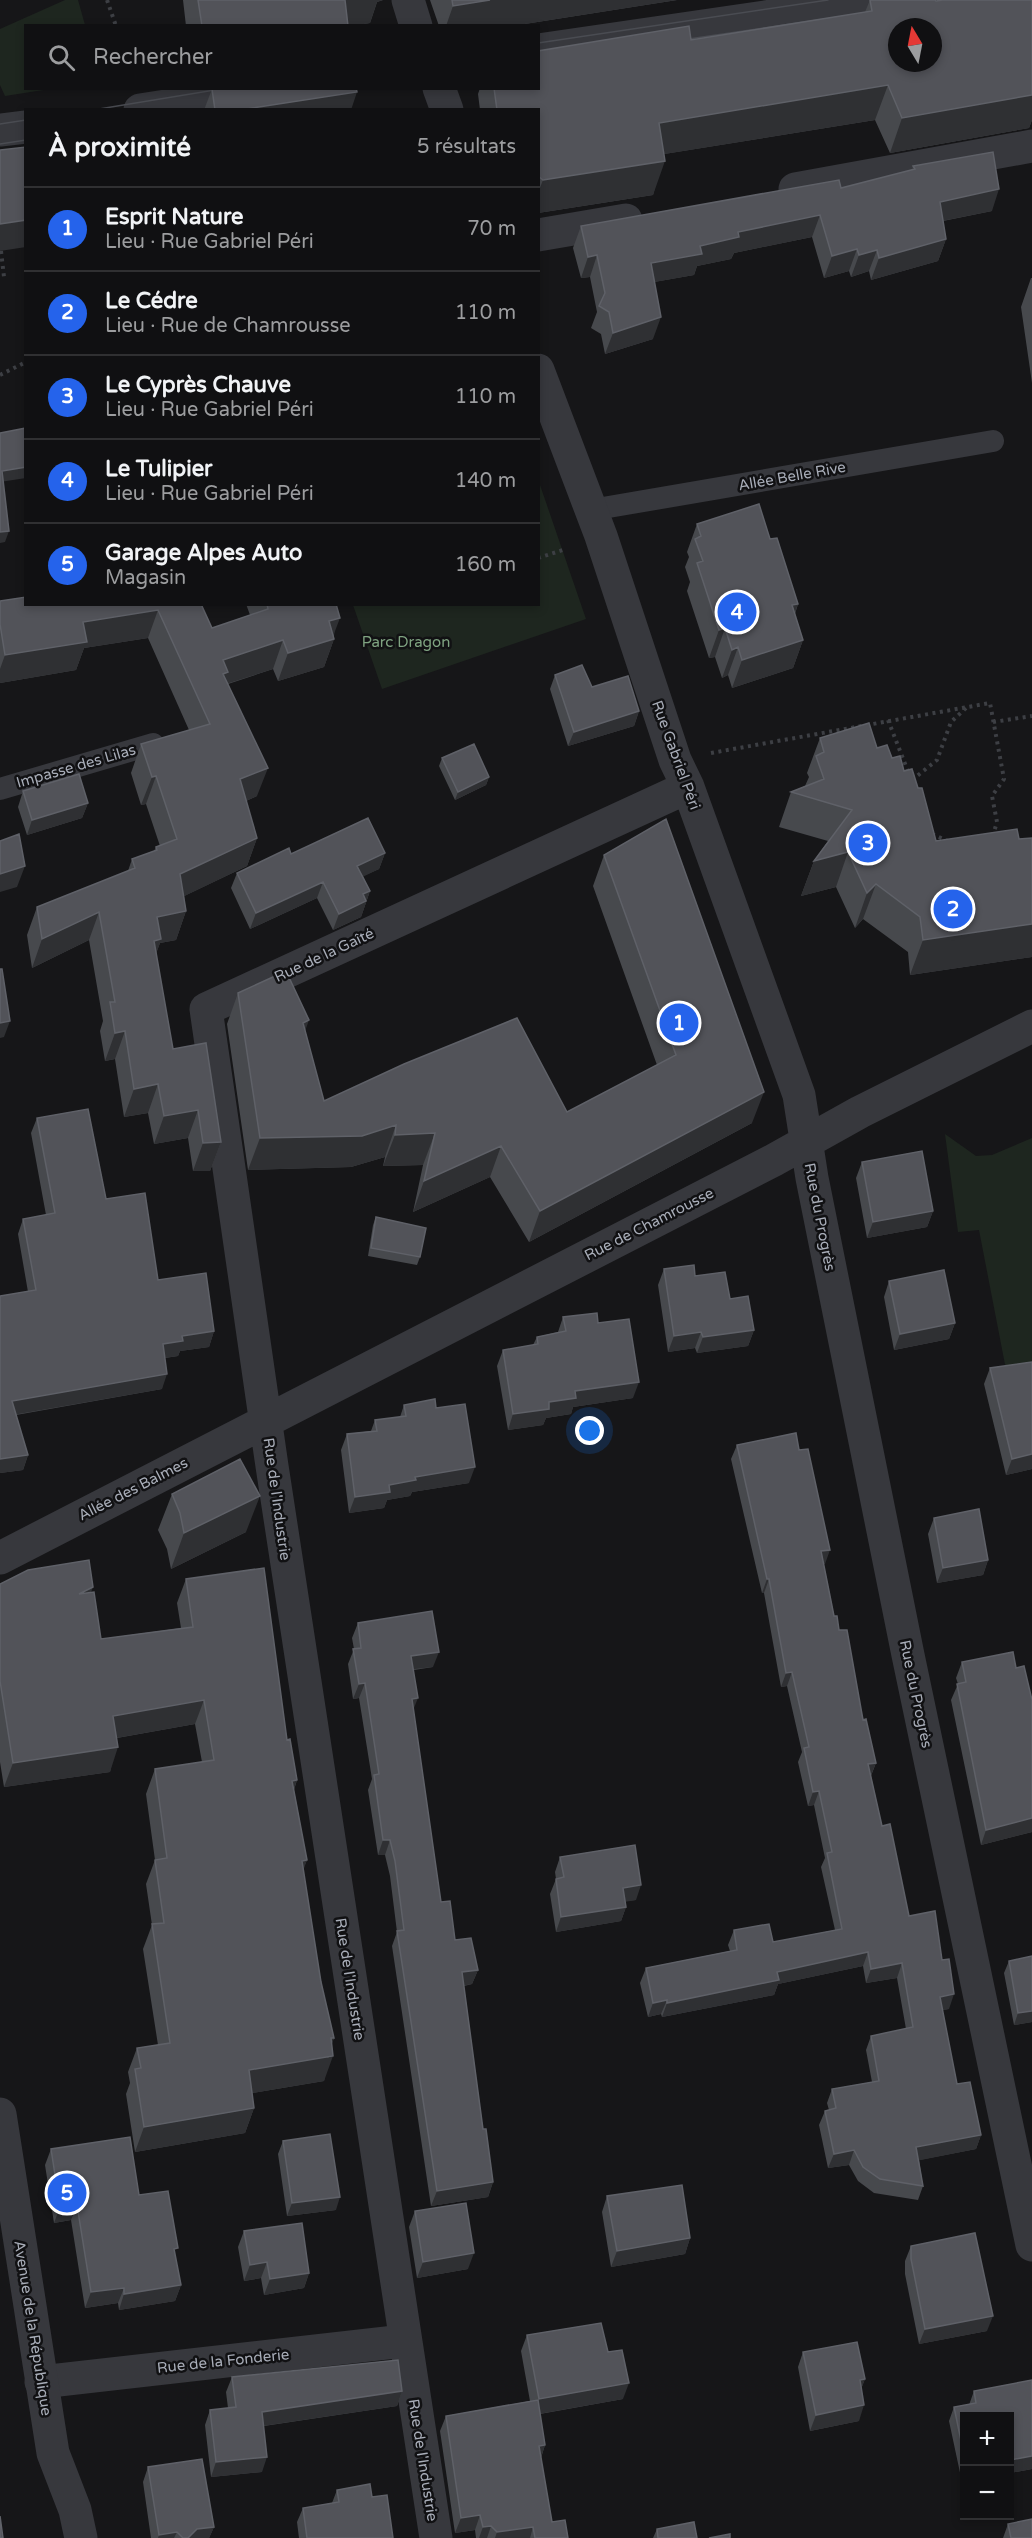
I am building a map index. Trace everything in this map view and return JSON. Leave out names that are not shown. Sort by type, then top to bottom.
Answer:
[{"type":"street","points":[[408,0],[415,24]]},
{"type":"street","points":[[540,50],[881,0]]},
{"type":"street","points":[[153,108],[267,90]]},
{"type":"street","points":[[440,90],[446,108]]},
{"type":"street","points":[[0,130],[24,127]]},
{"type":"street","points":[[762,195],[1032,146]]},
{"type":"street","points":[[540,235],[656,214]]},
{"type":"street","name":"Rue Gabriel Péri","points":[[540,375],[591,510],[682,774],[799,1095],[804,1141]]},
{"type":"street","name":"Rue de la Gaîté","points":[[266,1420],[206,1009],[682,774]]},
{"type":"street","name":"Rue de Chamrousse","points":[[266,1420],[774,1160],[804,1141],[1032,1026]]},
{"type":"street","name":"Rue du Progrès","points":[[804,1141],[905,1643],[1032,2245]]},
{"type":"street","name":"Allée des Balmes","points":[[0,1558],[266,1420]]},
{"type":"street","name":"Rue de l'Industrie","points":[[266,1420],[404,2341],[436,2538]]},
{"type":"street","name":"Avenue de la République","points":[[0,2114],[53,2453],[75,2510],[81,2538]]},
{"type":"street","name":"Rue de la Fonderie","points":[[41,2382],[404,2341]]},
{"type":"lane","name":"Allée Belle Rive","points":[[591,510],[993,441]]},
{"type":"lane","name":"Impasse des Lilas","points":[[0,789],[153,744]]},
{"type":"path","points":[[107,0],[115,24]]},
{"type":"path","points":[[1,251],[4,277]]},
{"type":"path","points":[[0,375],[24,363]]},
{"type":"path","points":[[682,774],[888,720],[990,703],[1004,779],[992,796],[997,822],[994,834],[988,839]]},
{"type":"path","points":[[912,781],[937,760],[951,723],[968,706]]},
{"type":"path","points":[[993,722],[1032,716]]},
{"type":"path","points":[[888,720],[915,791]]},
{"type":"path","points":[[931,833],[959,846]]},
{"type":"green space","points":[[65,0],[78,0],[85,24],[24,24],[24,90],[44,90],[5,96],[0,85],[0,29]]},
{"type":"green space","name":"Parc Dragon","points":[[540,485],[586,619],[382,689],[353,606],[540,606]]},
{"type":"green space","points":[[945,1134],[976,1156],[992,1155],[1032,1138],[1032,1376],[1008,1380],[979,1230],[958,1232]]},
{"type":"building","points":[[198,0],[345,0],[348,24],[202,24]]},
{"type":"building","points":[[452,0],[490,0],[453,6]]},
{"type":"building","points":[[870,0],[1032,0],[1032,95],[902,118],[888,85],[659,123],[665,161],[543,180],[540,178],[540,108],[497,108],[494,90],[540,90],[540,51],[689,26],[691,40],[872,11]]},
{"type":"building","points":[[212,90],[356,90],[357,92],[253,108],[215,108]]},
{"type":"building","points":[[24,147],[24,220],[0,224],[0,150]]},
{"type":"building","points":[[993,152],[999,189],[940,202],[946,239],[879,258],[877,250],[859,255],[857,249],[832,256],[820,215],[738,232],[739,237],[700,246],[702,254],[651,263],[661,317],[613,333],[609,312],[599,306],[605,293],[597,255],[588,257],[581,226],[839,180],[841,188],[915,169],[913,166]]},
{"type":"building","points":[[24,428],[24,467],[2,471],[9,531],[0,532],[0,433]]},
{"type":"building","points":[[759,504],[770,539],[777,538],[798,604],[792,605],[803,640],[742,660],[738,647],[732,650],[725,628],[719,630],[697,563],[703,561],[695,539],[701,536],[697,524]]},
{"type":"building","points":[[24,597],[24,606],[202,606],[212,628],[268,609],[267,606],[337,606],[340,618],[329,621],[334,639],[288,653],[283,640],[223,660],[228,672],[223,674],[268,768],[240,779],[257,838],[180,874],[186,911],[157,917],[161,939],[154,941],[173,1049],[206,1043],[221,1142],[203,1143],[198,1110],[164,1116],[158,1084],[134,1089],[125,1031],[115,1033],[110,1002],[115,1002],[99,912],[42,939],[37,907],[135,868],[132,859],[157,850],[156,847],[177,839],[156,776],[152,777],[141,744],[210,724],[158,610],[83,622],[87,642],[5,655],[0,624],[0,601]]},
{"type":"building","points":[[582,665],[592,687],[628,676],[639,711],[574,732],[555,675]]},
{"type":"building","points":[[869,723],[877,748],[887,745],[892,758],[900,756],[904,771],[912,769],[918,788],[922,788],[936,841],[1017,829],[1019,839],[1032,838],[1032,924],[923,940],[920,917],[876,884],[867,893],[848,852],[814,861],[852,810],[791,792],[824,779],[816,756],[824,752],[820,738]]},
{"type":"building","points":[[474,744],[489,777],[458,792],[442,758]]},
{"type":"building","points":[[79,774],[88,803],[32,820],[23,791]]},
{"type":"building","points":[[368,818],[385,853],[357,866],[370,891],[363,894],[366,901],[339,914],[323,882],[256,913],[237,873],[289,848],[291,854]]},
{"type":"building","points":[[666,819],[764,1092],[540,1211],[501,1146],[424,1181],[435,1133],[395,1135],[396,1125],[362,1136],[260,1138],[238,993],[286,971],[309,1020],[303,1023],[324,1101],[404,1064],[517,1018],[567,1112],[676,1055],[604,855]]},
{"type":"building","points":[[19,834],[25,866],[0,874],[0,841]]},
{"type":"building","points":[[0,969],[2,969],[10,1021],[0,1023]]},
{"type":"building","points":[[88,1109],[106,1199],[145,1193],[158,1280],[206,1273],[214,1331],[182,1336],[183,1341],[163,1344],[167,1374],[12,1401],[28,1455],[0,1459],[0,1296],[36,1290],[23,1219],[55,1213],[37,1118]]},
{"type":"building","points":[[922,1151],[933,1211],[873,1222],[862,1162]]},
{"type":"building","points":[[376,1217],[426,1228],[420,1257],[371,1248]]},
{"type":"building","points":[[694,1265],[695,1276],[725,1272],[730,1299],[748,1296],[754,1330],[703,1337],[701,1332],[674,1336],[664,1269]]},
{"type":"building","points":[[944,1270],[955,1323],[900,1334],[889,1281]]},
{"type":"building","points":[[597,1313],[598,1323],[629,1319],[639,1382],[575,1391],[576,1398],[549,1402],[549,1409],[513,1414],[503,1350],[538,1344],[537,1337],[566,1331],[563,1317]]},
{"type":"building","points":[[1032,1362],[1032,1454],[1012,1459],[990,1368]]},
{"type":"building","points":[[435,1399],[436,1408],[465,1404],[475,1467],[415,1477],[416,1480],[389,1485],[390,1492],[355,1497],[347,1434],[377,1431],[375,1420],[406,1416],[404,1405]]},
{"type":"building","points":[[796,1433],[799,1450],[808,1449],[830,1550],[821,1551],[834,1616],[837,1616],[839,1630],[847,1630],[863,1720],[866,1719],[876,1763],[868,1764],[882,1826],[890,1824],[909,1916],[935,1911],[942,1960],[949,1959],[954,1994],[940,1997],[957,2084],[970,2082],[981,2135],[916,2147],[923,2186],[880,2179],[863,2167],[854,2150],[834,2154],[825,2111],[836,2108],[832,2089],[879,2081],[871,2036],[913,2027],[902,1963],[871,1969],[868,1952],[777,1972],[779,1980],[667,2003],[667,2000],[653,2003],[646,1968],[737,1950],[734,1930],[769,1924],[773,1942],[842,1929],[827,1853],[832,1852],[819,1791],[813,1792],[804,1748],[809,1747],[792,1672],[786,1673],[769,1579],[767,1579],[737,1445]]},
{"type":"building","points":[[240,1459],[260,1496],[184,1533],[180,1513],[172,1494]]},
{"type":"building","points":[[979,1509],[988,1560],[943,1568],[934,1518]]},
{"type":"building","points":[[89,1560],[93,1587],[79,1594],[94,1592],[101,1639],[193,1627],[186,1579],[264,1568],[287,1740],[290,1739],[297,1780],[292,1781],[307,1860],[302,1861],[321,1982],[334,2038],[331,2038],[333,2056],[249,2070],[254,2108],[144,2127],[135,2069],[141,2068],[137,2048],[170,2043],[152,1924],[164,1923],[155,1860],[167,1858],[155,1769],[214,1760],[204,1700],[113,1716],[118,1747],[13,1763],[0,1681],[0,1584],[28,1570]]},
{"type":"building","points":[[432,1611],[439,1652],[411,1656],[418,1698],[412,1699],[441,1902],[450,1901],[455,1940],[471,1938],[478,1970],[462,1972],[483,2129],[486,2129],[493,2182],[437,2191],[397,1931],[404,1930],[395,1861],[390,1840],[383,1840],[374,1775],[379,1774],[365,1683],[359,1684],[353,1649],[361,1648],[358,1623]]},
{"type":"building","points":[[1013,1652],[1016,1668],[1024,1666],[1032,1700],[1032,1818],[986,1830],[957,1684],[966,1682],[962,1662]]},
{"type":"building","points":[[635,1845],[641,1885],[623,1888],[626,1907],[561,1917],[556,1879],[564,1877],[560,1857]]},
{"type":"building","points":[[1032,1956],[1032,2011],[1018,2013],[1009,1961]]},
{"type":"building","points":[[330,2134],[340,2197],[292,2203],[283,2141]]},
{"type":"building","points":[[130,2137],[139,2195],[168,2191],[178,2248],[174,2249],[181,2285],[124,2294],[124,2288],[91,2292],[77,2205],[60,2207],[51,2149]]},
{"type":"building","points":[[682,2185],[690,2238],[617,2251],[607,2196]]},
{"type":"building","points":[[466,2203],[474,2253],[423,2262],[415,2211]]},
{"type":"building","points":[[302,2223],[309,2273],[270,2279],[267,2262],[250,2265],[244,2231]]},
{"type":"building","points":[[975,2233],[993,2316],[925,2329],[911,2259],[911,2246]]},
{"type":"building","points":[[601,2323],[608,2352],[622,2350],[629,2383],[539,2399],[527,2335]]},
{"type":"building","points":[[857,2342],[865,2379],[860,2380],[864,2405],[816,2415],[803,2352]]},
{"type":"building","points":[[398,2360],[402,2391],[262,2412],[267,2457],[216,2462],[210,2410],[236,2407],[232,2377]]},
{"type":"building","points":[[1032,2380],[1032,2456],[1014,2459],[1014,2412],[960,2412],[960,2436],[954,2407],[976,2403],[974,2391]]},
{"type":"building","points":[[538,2400],[545,2445],[539,2446],[552,2522],[565,2520],[568,2538],[535,2538],[533,2527],[497,2532],[491,2526],[483,2527],[480,2515],[461,2518],[446,2416]]},
{"type":"building","points":[[202,2459],[214,2527],[197,2529],[188,2538],[183,2538],[177,2532],[159,2535],[148,2467]]},
{"type":"building","points":[[370,2484],[372,2497],[387,2495],[393,2538],[307,2538],[303,2508],[339,2502],[337,2490]]},
{"type":"building","points":[[0,2516],[3,2538],[0,2538]]},
{"type":"building","points":[[1032,2519],[1032,2538],[1011,2538],[1008,2524]]},
{"type":"building","points":[[694,2522],[697,2538],[658,2538],[657,2529]]},
{"type":"building","points":[[730,2534],[730,2538],[709,2538]]},
{"type":"tram line","points":[[540,43],[828,0]]},
{"type":"tram line","points":[[675,41],[838,17]]},
{"type":"tram line","points":[[105,108],[215,90]]},
{"type":"tram line","points":[[0,124],[24,120]]},
{"type":"tram line","points":[[0,144],[24,140]]},
{"type":"place","name":"Le Tulipier","points":[[737,612]]},
{"type":"place","name":"Le Cyprès Chauve","points":[[868,843]]},
{"type":"place","name":"Le Cédre","points":[[953,909]]},
{"type":"place","name":"Esprit Nature","points":[[679,1023]]},
{"type":"place","name":"Garage Alpes Auto","points":[[67,2193]]}]
